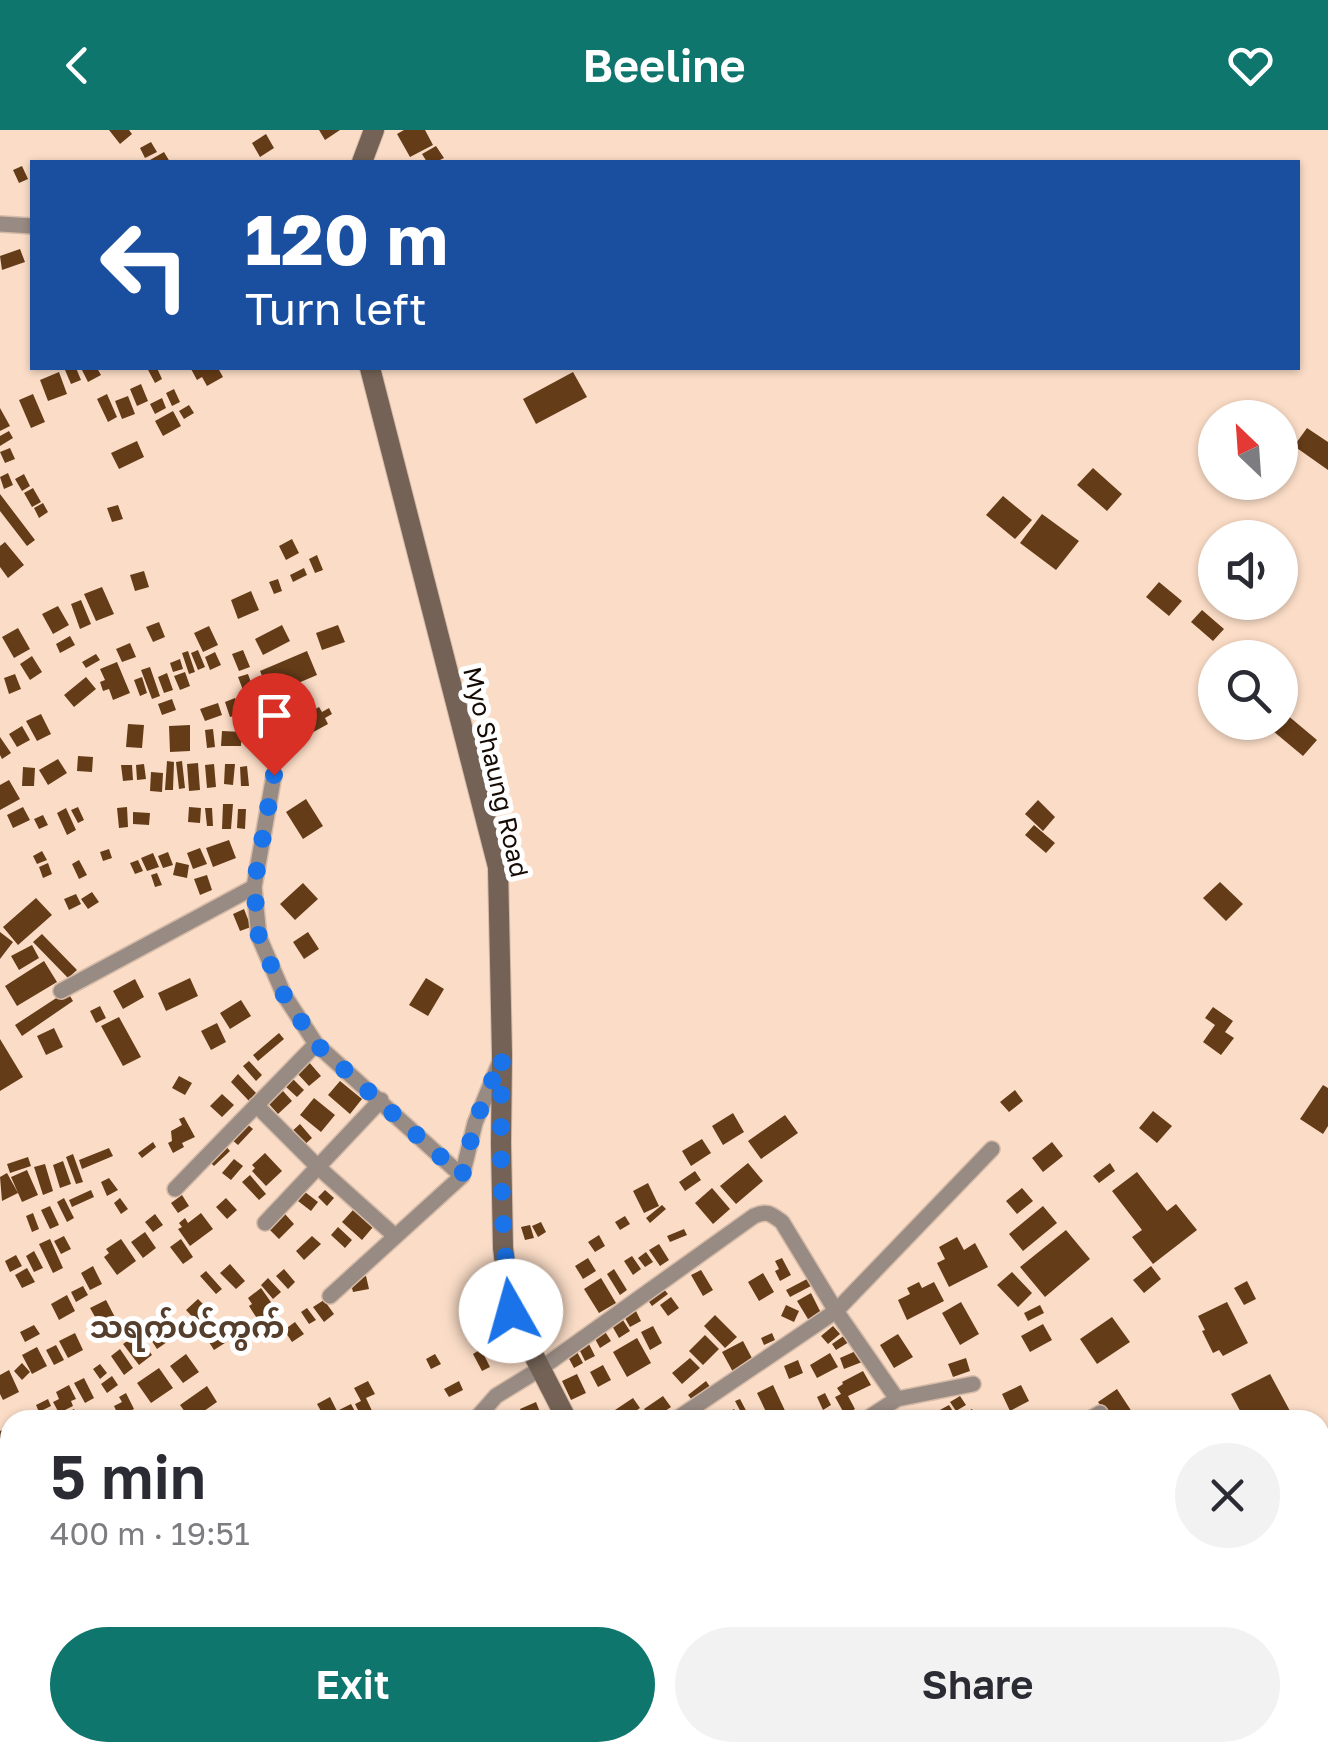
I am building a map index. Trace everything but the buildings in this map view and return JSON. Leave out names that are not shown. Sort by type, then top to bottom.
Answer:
[{"type":"street","points":[[363,160],[374,130]]},
{"type":"street","points":[[0,224],[30,226]]},
{"type":"street","name":"Myo Shaung Road","points":[[371,370],[498,867],[503,1248],[511,1311],[562,1410]]},
{"type":"street","points":[[274,775],[254,886],[259,938],[284,995],[316,1044],[462,1176]]},
{"type":"street","points":[[61,991],[254,886]]},
{"type":"street","points":[[175,1190],[316,1044]]},
{"type":"street","points":[[330,1296],[462,1176],[475,1123],[502,1056]]},
{"type":"street","points":[[265,1223],[380,1100]]},
{"type":"street","points":[[256,1105],[395,1236]]},
{"type":"street","points":[[690,1410],[836,1311],[992,1149]]},
{"type":"street","points":[[483,1410],[496,1396],[763,1212],[782,1222],[836,1311],[898,1399]]},
{"type":"street","points":[[881,1410],[898,1399],[973,1384]]},
{"type":"district","name":"သရက်ပင်ကွက်","points":[[187,1328]]},
{"type":"route","points":[[274,775],[254,886],[259,938],[284,995],[316,1044],[462,1176],[475,1123],[502,1056],[503,1248],[511,1311]]}]
